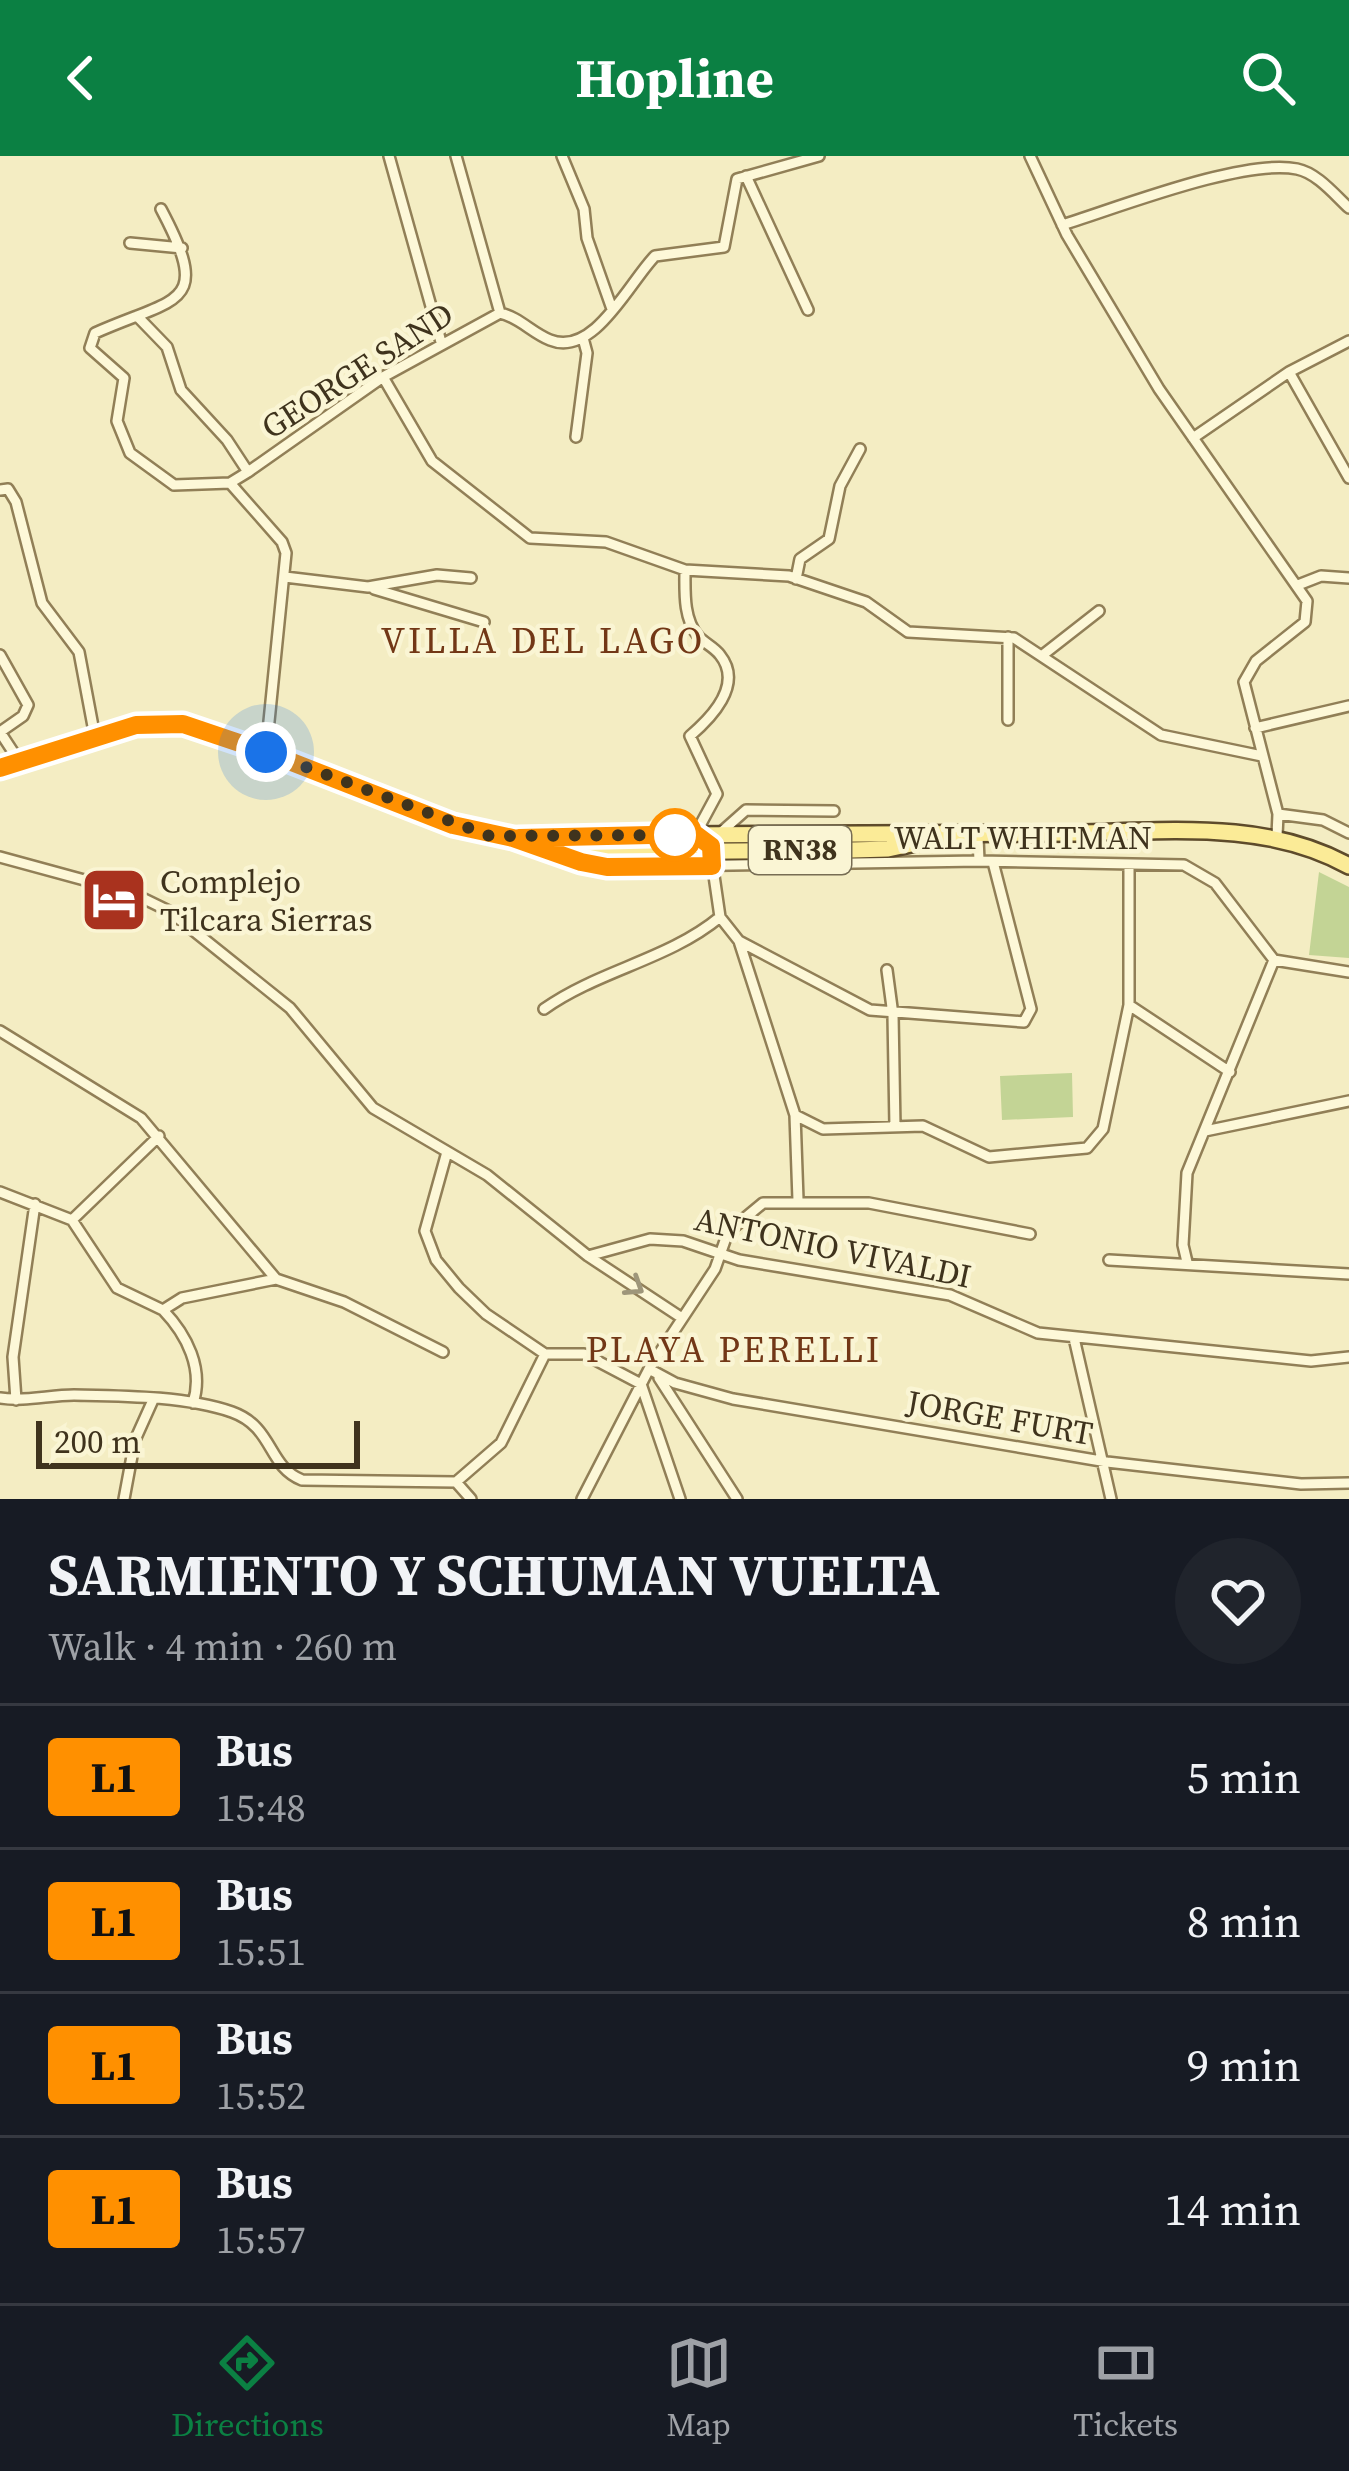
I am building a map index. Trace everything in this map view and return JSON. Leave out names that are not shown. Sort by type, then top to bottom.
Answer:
[{"type":"main road","name":"RN38","points":[[0,771],[136,725],[183,724],[453,825],[604,852],[712,859],[889,849],[949,837],[1081,833]]},
{"type":"main road","name":"RN38","points":[[516,838],[853,832],[1277,836],[1349,866]]},
{"type":"main road","points":[[712,859],[726,838],[827,838],[853,832]]},
{"type":"main road","points":[[695,834],[706,838],[712,859]]},
{"type":"street","points":[[389,156],[441,342]]},
{"type":"street","points":[[456,156],[500,313]]},
{"type":"street","points":[[562,156],[584,209],[587,238],[612,309]]},
{"type":"street","points":[[576,436],[586,353],[583,338],[627,296],[655,256],[724,247],[730,234],[734,184],[746,176],[819,156]]},
{"type":"street","points":[[1030,156],[1062,225],[1159,389],[1307,601],[1305,622],[1256,662],[1245,677],[1278,814],[1277,836]]},
{"type":"street","points":[[1240,156],[1241,173]]},
{"type":"street","points":[[1062,225],[1241,173],[1279,168],[1306,172],[1349,208]]},
{"type":"street","points":[[746,176],[808,310]]},
{"type":"street","points":[[161,209],[189,270],[185,287],[173,299],[95,333],[89,343],[94,354],[124,378],[117,422],[126,448],[174,484],[230,483],[282,542],[285,578],[266,752]]},
{"type":"street","points":[[130,243],[182,248]]},
{"type":"street","name":"GEORGE SAND","points":[[230,483],[382,377],[500,313],[557,342],[583,338]]},
{"type":"street","points":[[137,316],[166,347],[181,390],[227,440],[248,472]]},
{"type":"street","points":[[1193,438],[1289,372],[1349,341]]},
{"type":"street","points":[[1289,372],[1349,478]]},
{"type":"street","points":[[382,377],[432,461],[516,531],[536,540],[606,542],[685,570],[796,579],[866,602],[908,632],[1008,638],[1044,654],[1161,735],[1262,756]]},
{"type":"street","points":[[796,579],[800,560],[829,539],[840,486],[860,449]]},
{"type":"street","points":[[0,490],[8,489],[16,502],[42,603],[79,652],[95,737]]},
{"type":"street","points":[[685,570],[685,601],[694,630],[722,657],[728,673],[728,685],[710,718],[690,736],[717,794],[695,834]]},
{"type":"street","points":[[368,587],[437,574],[471,578]]},
{"type":"street","points":[[1298,585],[1321,576],[1349,578]]},
{"type":"street","points":[[285,578],[368,587],[484,622]]},
{"type":"street","points":[[1044,654],[1099,611]]},
{"type":"street","points":[[1008,638],[1008,720]]},
{"type":"street","points":[[0,656],[28,706],[0,732],[24,760]]},
{"type":"street","points":[[1255,728],[1349,706]]},
{"type":"street","points":[[719,834],[746,810],[834,811]]},
{"type":"street","points":[[1278,814],[1323,820],[1349,833]]},
{"type":"street","points":[[978,837],[979,861]]},
{"type":"street","points":[[0,857],[132,893],[169,911],[290,1008],[374,1108],[487,1175],[588,1256],[682,1318]]},
{"type":"street","points":[[712,859],[720,916],[739,941],[795,1115],[798,1200]]},
{"type":"street","name":"WALT WHITMAN","points":[[712,859],[1184,865],[1202,873],[1228,898],[1274,960]]},
{"type":"street","points":[[739,941],[848,1001],[893,1015],[1016,1023],[1030,1018],[993,862]]},
{"type":"street","points":[[795,1115],[823,1130],[938,1130],[989,1157],[1076,1151],[1097,1139],[1129,1005],[1129,867]]},
{"type":"street","points":[[544,1009],[574,988],[639,964],[720,916]]},
{"type":"street","points":[[1187,1262],[1187,1173],[1274,960],[1349,972]]},
{"type":"street","points":[[887,970],[893,1015],[895,1127]]},
{"type":"street","points":[[1129,1005],[1230,1072]]},
{"type":"street","points":[[0,1031],[112,1097],[159,1136],[276,1279]]},
{"type":"street","points":[[1204,1131],[1349,1101]]},
{"type":"street","points":[[72,1220],[159,1136]]},
{"type":"street","points":[[447,1152],[427,1216],[428,1245],[459,1288],[486,1314],[545,1354],[584,1354],[640,1384],[680,1499]]},
{"type":"street","points":[[0,1192],[72,1220],[117,1288],[164,1310],[193,1357],[198,1387],[193,1403]]},
{"type":"street","points":[[583,1499],[640,1384],[720,1256],[728,1232],[764,1203],[869,1203],[1030,1234]]},
{"type":"street","points":[[16,1400],[13,1357],[34,1204]]},
{"type":"street","name":"ANTONIO VIVALDI","points":[[588,1256],[650,1239],[683,1241],[720,1256],[950,1295],[1025,1328],[1074,1338],[1311,1361],[1349,1357]]},
{"type":"street","points":[[1109,1260],[1349,1274]]},
{"type":"street","points":[[164,1310],[182,1298],[276,1279],[344,1302],[443,1352]]},
{"type":"street","points":[[1074,1338],[1112,1499]]},
{"type":"street","points":[[0,1398],[70,1395],[193,1403],[232,1412],[257,1426],[266,1433],[281,1468],[302,1480],[456,1482],[501,1443],[545,1354]]},
{"type":"street","name":"JORGE FURT","points":[[649,1370],[733,1399],[1102,1462],[1301,1484],[1349,1483]]},
{"type":"street","points":[[659,1377],[737,1499]]},
{"type":"street","points":[[124,1499],[135,1440],[152,1400]]},
{"type":"street","points":[[456,1482],[471,1499]]},
{"type":"green space","points":[[1319,872],[1349,887],[1349,958],[1309,955]]},
{"type":"green space","points":[[1072,1073],[1073,1117],[1002,1120],[1000,1076]]},
{"type":"bus line","name":"L1","points":[[0,768],[136,725],[183,724],[453,825],[513,838],[581,862],[607,867],[712,866],[711,846],[695,834],[519,838]]},
{"type":"place","name":"Complejo Tilcara Sierras","points":[[114,900]]},
{"type":"district","name":"VILLA DEL LAGO","points":[[543,640]]},
{"type":"district","name":"PLAYA PERELLI","points":[[734,1349]]},
{"type":"route","points":[[266,752],[490,836],[675,835]]}]
